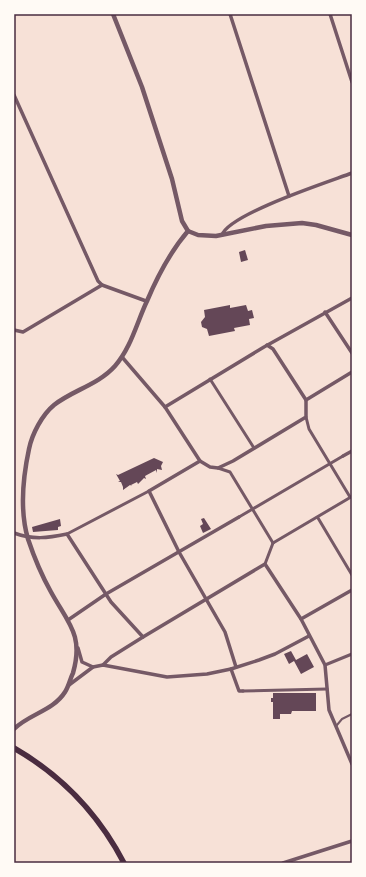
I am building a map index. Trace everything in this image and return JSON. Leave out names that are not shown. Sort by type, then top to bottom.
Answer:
[{"type":"main road","points":[[14,748],[47,770],[78,798],[106,832],[124,863]]},
{"type":"street","points":[[113,14],[142,87],[172,179],[182,221],[188,230],[198,235],[222,235],[258,227],[302,223],[316,225],[352,235]]},
{"type":"street","points":[[230,14],[289,196]]},
{"type":"street","points":[[330,14],[352,82]]},
{"type":"street","points":[[14,95],[102,286],[146,301]]},
{"type":"street","points":[[222,235],[228,225],[260,208],[352,173]]},
{"type":"street","points":[[93,667],[82,662],[76,638],[68,620],[50,590],[28,538],[24,513],[24,491],[27,461],[34,433],[54,405],[93,384],[110,372],[122,357],[163,264],[188,230]]},
{"type":"street","points":[[14,330],[23,332],[102,286]]},
{"type":"street","points":[[165,406],[267,345],[352,298]]},
{"type":"street","points":[[325,312],[352,354]]},
{"type":"street","points":[[103,666],[111,657],[265,564],[273,543],[318,518],[351,497],[310,429],[306,417],[306,400],[273,349],[267,345]]},
{"type":"street","points":[[122,357],[165,406],[200,461],[210,467],[230,472],[273,543]]},
{"type":"street","points":[[306,400],[352,372]]},
{"type":"street","points":[[210,379],[254,448]]},
{"type":"street","points":[[218,468],[306,417]]},
{"type":"street","points":[[68,620],[106,594],[352,451]]},
{"type":"street","points":[[14,533],[28,538],[37,539],[67,534],[149,491],[200,461]]},
{"type":"street","points":[[149,491],[179,552],[225,632],[236,667]]},
{"type":"street","points":[[318,518],[352,575]]},
{"type":"street","points":[[67,534],[106,594],[143,637]]},
{"type":"street","points":[[265,564],[302,619],[309,636],[325,665],[331,718],[337,725],[343,745],[352,764]]},
{"type":"street","points":[[302,619],[352,590]]},
{"type":"street","points":[[68,685],[93,667],[103,666],[167,677],[187,676],[231,669],[275,654],[309,636]]},
{"type":"street","points":[[14,729],[25,720],[55,703],[64,693],[68,685],[78,648]]},
{"type":"street","points":[[325,665],[352,654]]},
{"type":"street","points":[[231,669],[239,691],[327,689]]},
{"type":"street","points":[[283,863],[352,841]]},
{"type":"lane","points":[[337,725],[342,719],[352,714]]},
{"type":"building","points":[[245,250],[248,260],[241,262],[239,252]]},
{"type":"building","points":[[230,305],[230,308],[246,305],[248,311],[252,310],[254,318],[249,319],[250,325],[234,328],[235,331],[209,336],[207,329],[202,327],[201,322],[205,317],[204,310]]},
{"type":"building","points":[[154,458],[163,462],[161,466],[162,470],[157,469],[157,473],[156,470],[145,476],[146,479],[144,478],[138,484],[137,482],[123,490],[121,482],[118,482],[120,481],[116,474],[118,475]]},
{"type":"building","points":[[204,518],[211,529],[203,533],[200,526],[203,524],[201,519]]},
{"type":"building","points":[[60,519],[61,526],[58,527],[58,530],[33,532],[32,527]]},
{"type":"building","points":[[291,651],[296,660],[307,654],[314,667],[301,674],[294,661],[289,664],[284,654]]},
{"type":"building","points":[[273,693],[316,693],[316,711],[292,711],[291,714],[280,714],[280,719],[273,719],[273,702],[271,702],[271,698],[273,698]]}]
